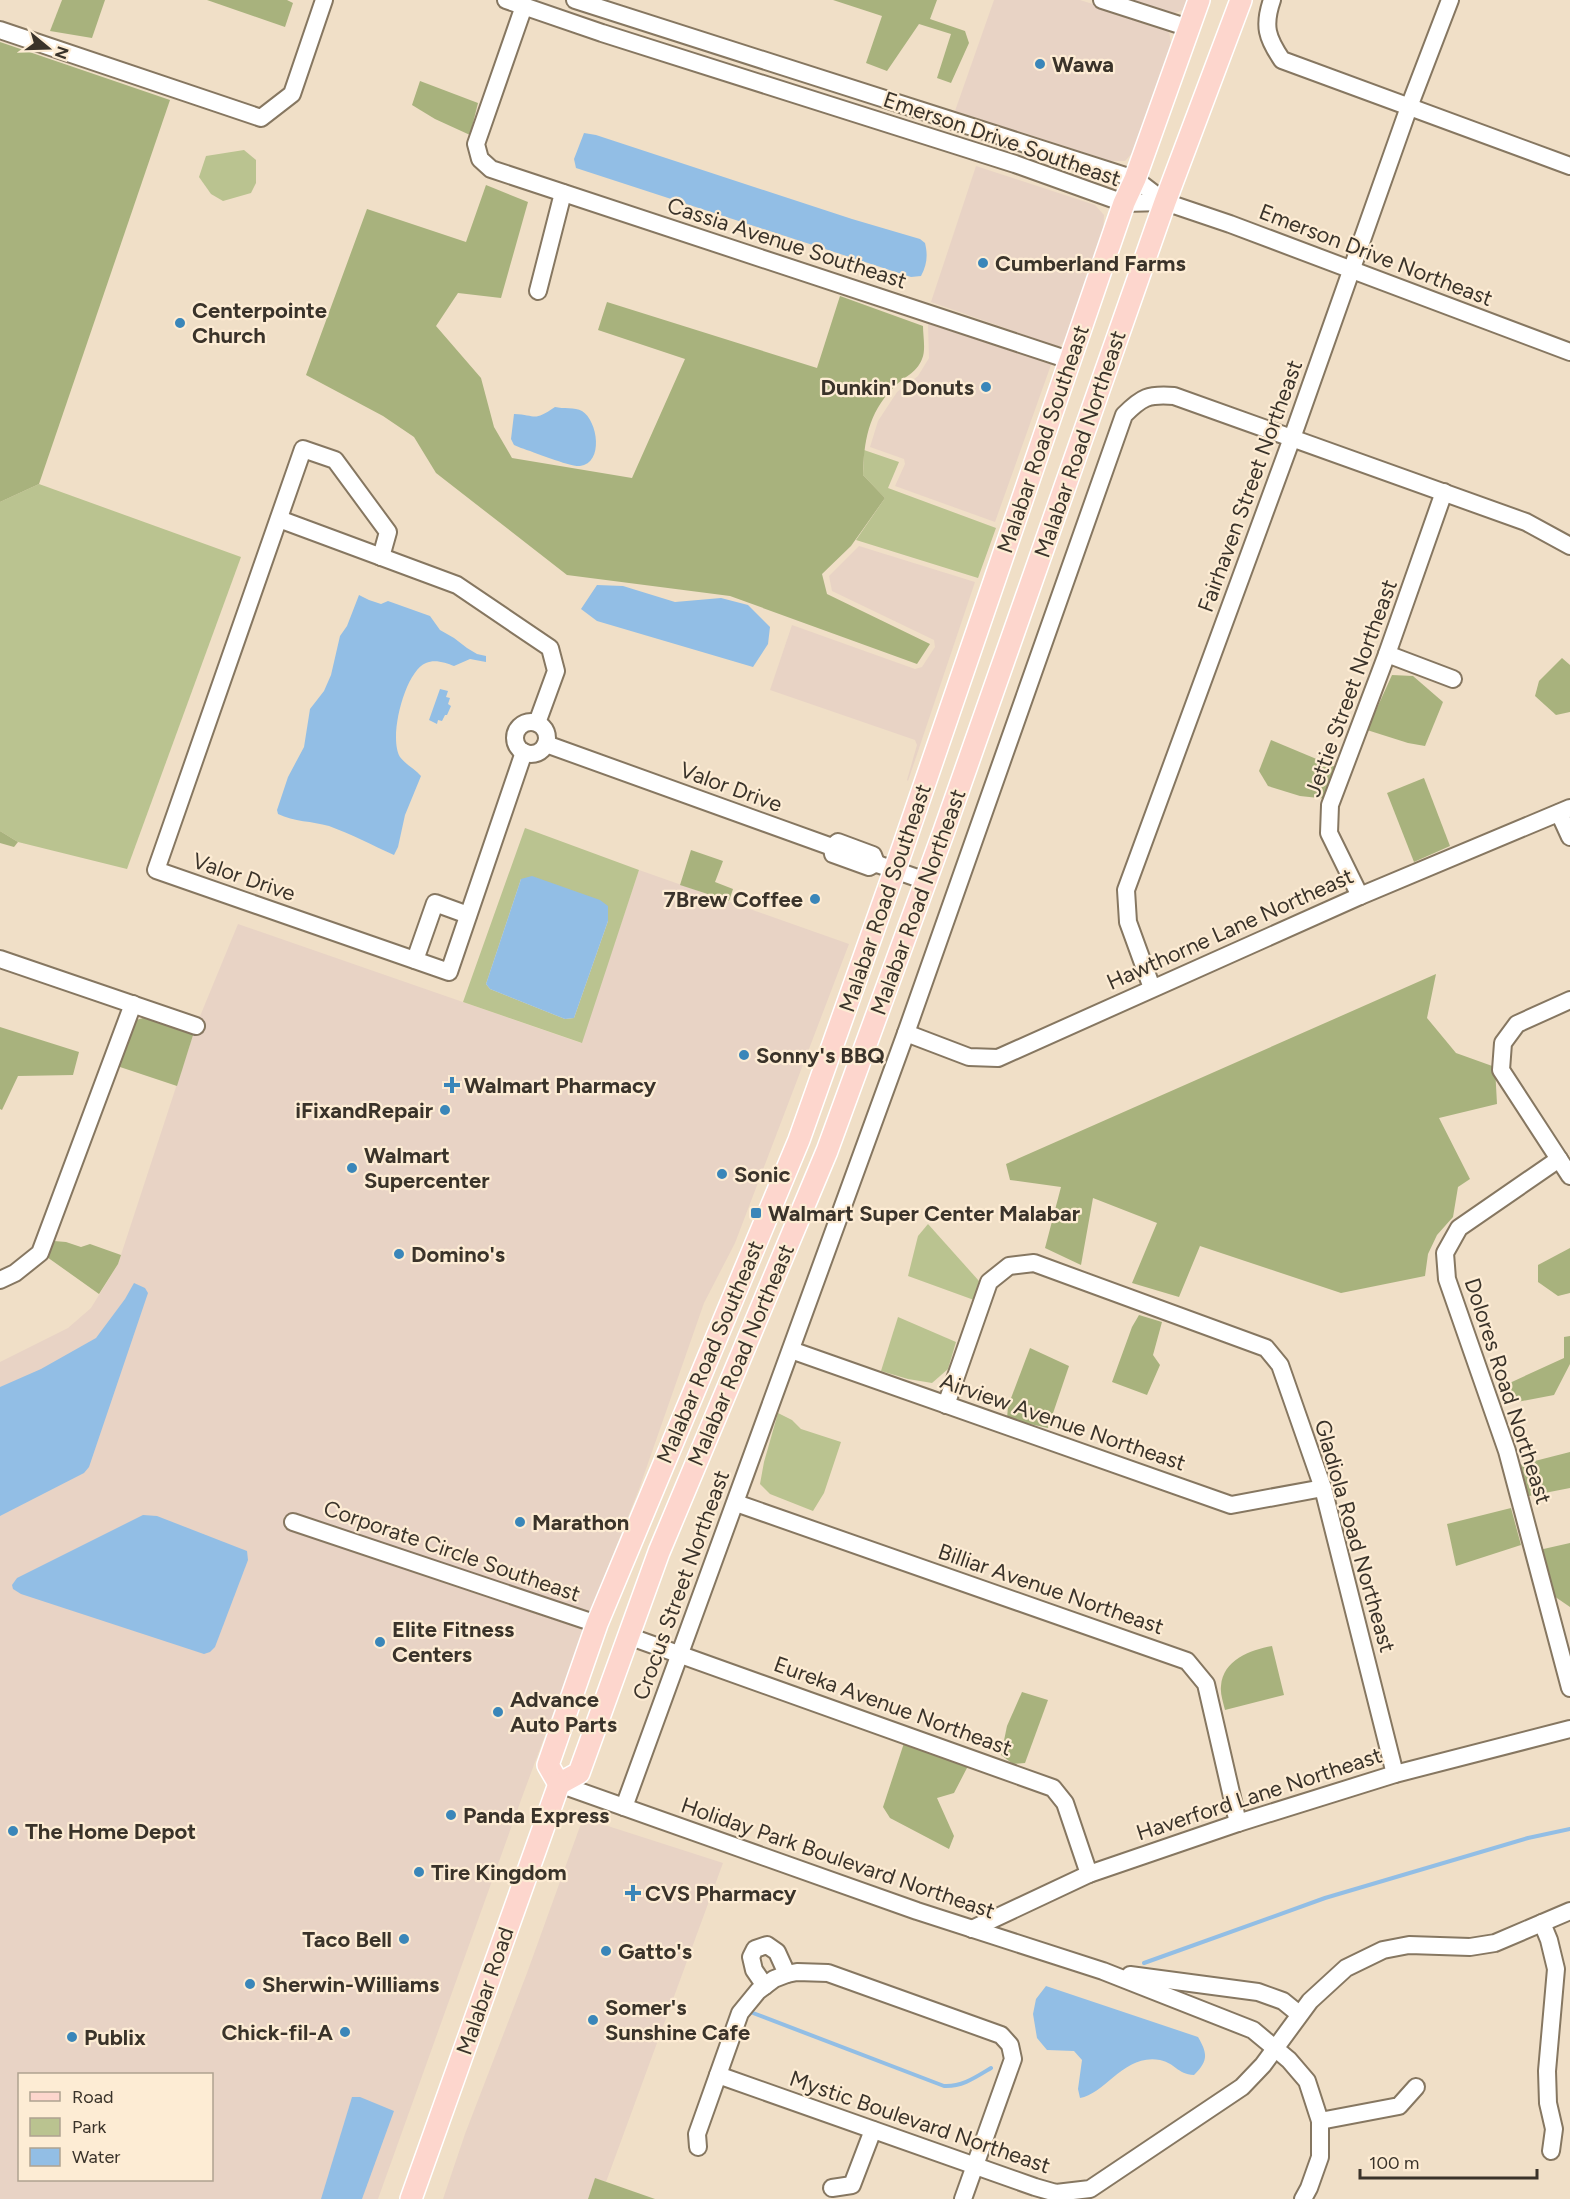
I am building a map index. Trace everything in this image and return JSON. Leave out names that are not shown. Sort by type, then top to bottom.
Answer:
[{"type":"main road","name":"Malabar Road Southeast","points":[[559,1784],[548,1765],[597,1624],[799,1140],[886,866],[966,662],[1069,360],[1199,0]]},
{"type":"main road","name":"Malabar Road Northeast","points":[[559,1784],[579,1773],[654,1566],[827,1151],[926,881],[1165,202],[1241,0]]},
{"type":"main road","points":[[966,662],[999,673]]},
{"type":"main road","points":[[643,1513],[650,1536],[654,1566]]},
{"type":"main road","name":"Malabar Road","points":[[411,2199],[559,1784]]},
{"type":"street","points":[[0,30],[261,118],[292,94],[324,0]]},
{"type":"street","name":"Emerson Drive Southeast","points":[[506,0],[602,33],[1006,162],[1124,204],[1165,202]]},
{"type":"street","name":"Emerson Drive Southeast","points":[[575,0],[611,6],[1135,179],[1165,202]]},
{"type":"street","points":[[1102,0],[1189,28]]},
{"type":"street","points":[[1272,0],[1267,14],[1269,42],[1282,60],[1570,166]]},
{"type":"street","name":"Fairhaven Street Northeast","points":[[1152,988],[1128,922],[1125,890],[1292,438],[1409,107],[1450,0]]},
{"type":"street","name":"Cassia Avenue Southeast","points":[[524,6],[476,144],[480,159],[491,169],[1069,360]]},
{"type":"street","points":[[602,33],[611,6]]},
{"type":"street","points":[[538,291],[563,193]]},
{"type":"street","name":"Emerson Drive Northeast","points":[[1165,202],[1230,224],[1570,352]]},
{"type":"street","name":"Crocus Street Northeast","points":[[624,1807],[906,1033],[1124,415],[1139,400],[1158,394],[1174,396],[1292,438]]},
{"type":"street","points":[[1292,438],[1530,524],[1570,546]]},
{"type":"street","name":"Valor Drive","points":[[381,557],[388,532],[335,460],[303,449],[156,870],[449,972],[524,752],[516,740],[518,730],[525,723],[537,723]]},
{"type":"street","name":"Jettie Street Northeast","points":[[1360,896],[1329,833],[1330,805],[1387,654],[1444,492]]},
{"type":"street","points":[[279,519],[457,585],[550,648],[556,671],[537,723],[547,733],[546,744],[534,754],[524,752]]},
{"type":"street","points":[[1387,654],[1453,679]]},
{"type":"street","name":"Valor Drive","points":[[546,744],[832,847],[833,854],[869,867],[886,866],[926,881]]},
{"type":"street","points":[[1565,810],[1570,837]]},
{"type":"street","name":"Hawthorne Lane Northeast","points":[[906,1033],[969,1057],[998,1058],[1360,896],[1565,810]]},
{"type":"street","points":[[414,960],[435,903],[468,915]]},
{"type":"street","points":[[0,960],[196,1026]]},
{"type":"street","points":[[1570,1000],[1517,1024],[1503,1043],[1501,1070],[1570,1176]]},
{"type":"street","points":[[0,1280],[15,1273],[40,1253],[133,1004]]},
{"type":"street","name":"Dolores Road Northeast","points":[[1559,1159],[1459,1228],[1445,1253],[1447,1280],[1507,1451],[1570,1688]]},
{"type":"street","name":"Gladiola Road Northeast","points":[[946,1405],[989,1282],[1009,1266],[1034,1263],[1266,1348],[1280,1365],[1323,1488],[1395,1774]]},
{"type":"street","name":"Airview Avenue Northeast","points":[[791,1350],[1231,1505],[1323,1488]]},
{"type":"street","name":"Billiar Avenue Northeast","points":[[736,1503],[1186,1661],[1206,1684],[1238,1823]]},
{"type":"street","name":"Corporate Circle Southeast","points":[[293,1522],[597,1624]]},
{"type":"street","name":"Eureka Avenue Northeast","points":[[628,1636],[1053,1788],[1065,1803],[1089,1874]]},
{"type":"street","name":"Haverford Lane Northeast","points":[[972,1929],[1089,1874],[1238,1823],[1395,1774],[1570,1729]]},
{"type":"street","name":"Holiday Park Boulevard Northeast","points":[[559,1784],[972,1929],[1103,1971],[1253,2030],[1276,2048],[1307,2081],[1320,2121],[1320,2157],[1303,2199]]},
{"type":"street","points":[[1276,2048],[1310,2001],[1346,1968],[1383,1950],[1409,1945],[1470,1947],[1495,1943],[1570,1911]]},
{"type":"street","points":[[1542,1923],[1556,1969],[1547,2071],[1548,2103],[1554,2129],[1551,2151]]},
{"type":"street","points":[[765,1986],[754,1970],[751,1957],[755,1950],[767,1945],[777,1952],[787,1974]]},
{"type":"street","name":"Holiday Park Boulevard Northeast","points":[[1103,1971],[1258,1992],[1283,2001],[1299,2014]]},
{"type":"street","points":[[698,2147],[697,2134],[740,2013],[758,1991],[787,1974],[828,1973],[1001,2035],[1010,2044],[1013,2059],[963,2199]]},
{"type":"street","name":"Mystic Boulevard Northeast","points":[[718,2076],[1056,2193],[1092,2194],[1242,2087],[1276,2048]]},
{"type":"street","points":[[1320,2121],[1398,2106],[1416,2087]]},
{"type":"street","points":[[832,2188],[852,2185],[873,2130]]},
{"type":"shaded area","points":[[994,0],[1080,0],[1158,25],[1169,32],[1171,43],[1169,56],[1135,150],[1125,161],[1111,161],[955,111]]},
{"type":"shaded area","points":[[1126,0],[1192,0],[1186,9],[1172,14]]},
{"type":"shaded area","points":[[976,166],[1095,205],[1104,215],[1103,234],[1065,340],[1059,347],[931,302]]},
{"type":"shaded area","points":[[900,312],[1052,362],[995,522],[895,486],[905,464],[904,459],[870,447],[878,421],[897,392],[918,376],[929,358],[928,324]]},
{"type":"shaded area","points":[[859,546],[975,582],[908,781],[917,745],[915,740],[770,690],[792,625],[915,669],[922,667],[935,647],[934,640],[832,591],[829,576]]},
{"type":"shaded area","points":[[639,870],[849,944],[735,1243],[704,1303],[639,1489],[521,1800],[378,2199],[0,2199],[0,1362],[68,1328],[91,1308],[118,1264],[196,1026],[238,924],[581,1043]]},
{"type":"shaded area","points":[[583,1818],[723,1863],[606,2182],[595,2178],[588,2199],[443,2199],[465,2134]]},
{"type":"green space","points":[[62,0],[105,0],[92,38],[50,31]]},
{"type":"green space","points":[[207,0],[287,0],[293,3],[285,27]]},
{"type":"green space","points":[[833,0],[937,0],[930,19],[965,31],[969,43],[951,83],[937,78],[951,34],[919,24],[887,71],[866,63],[882,16]]},
{"type":"green space","points":[[0,42],[170,100],[39,484],[0,502]]},
{"type":"green space","points":[[420,81],[478,103],[470,135],[435,119],[412,105]]},
{"type":"green space","points":[[244,150],[256,160],[256,183],[251,193],[223,201],[211,194],[199,177],[206,156]]},
{"type":"green space","points":[[486,185],[528,202],[501,298],[458,293],[436,326],[481,378],[494,427],[512,458],[632,478],[685,359],[598,330],[607,302],[817,368],[840,296],[923,326],[924,351],[920,364],[885,398],[873,418],[866,439],[863,475],[885,498],[851,546],[822,574],[827,594],[930,644],[917,664],[730,596],[567,575],[436,473],[414,437],[383,416],[306,375],[367,209],[466,242]]},
{"type":"green space","points":[[864,450],[899,462],[888,488],[996,528],[978,578],[856,540],[885,498],[863,475]]},
{"type":"green space","points":[[39,484],[241,557],[127,869],[18,842],[0,831],[0,502]]},
{"type":"green space","points":[[1562,658],[1570,665],[1570,712],[1556,715],[1535,696],[1539,681]]},
{"type":"green space","points":[[1392,675],[1413,676],[1443,702],[1425,746],[1367,730]]},
{"type":"green space","points":[[1271,740],[1338,768],[1328,799],[1300,796],[1268,786],[1259,771]]},
{"type":"green space","points":[[1424,778],[1450,846],[1414,862],[1387,793]]},
{"type":"green space","points":[[525,828],[639,870],[582,1043],[463,1002]],"holes":[[[521,879],[608,921],[574,1018],[565,1019],[490,989],[486,984]]]},
{"type":"green space","points":[[0,831],[18,842],[14,847],[0,843]]},
{"type":"green space","points":[[691,850],[723,861],[715,882],[733,889],[729,901],[680,885]]},
{"type":"green space","points":[[1436,974],[1427,1018],[1456,1053],[1495,1067],[1497,1104],[1439,1118],[1470,1179],[1458,1187],[1453,1217],[1437,1235],[1428,1254],[1425,1276],[1341,1293],[1200,1246],[1179,1297],[1132,1283],[1157,1223],[1093,1198],[1081,1265],[1045,1248],[1061,1187],[1010,1180],[1006,1164]]},
{"type":"green space","points":[[150,1016],[194,1032],[177,1086],[117,1066],[125,1039],[136,1020]]},
{"type":"green space","points":[[0,1027],[79,1052],[73,1075],[18,1076],[2,1110],[0,1109]]},
{"type":"green space","points":[[928,1224],[979,1281],[974,1300],[908,1276],[918,1236]]},
{"type":"green space","points":[[54,1241],[81,1247],[90,1244],[121,1255],[118,1264],[99,1294],[47,1257]]},
{"type":"green space","points":[[1570,1248],[1570,1293],[1558,1296],[1538,1282],[1538,1265]]},
{"type":"green space","points":[[1139,1315],[1162,1322],[1153,1355],[1160,1365],[1147,1395],[1112,1382],[1132,1327]]},
{"type":"green space","points":[[898,1317],[956,1342],[948,1369],[932,1383],[881,1371]]},
{"type":"green space","points":[[1570,1336],[1570,1364],[1554,1395],[1512,1403],[1503,1386],[1564,1358],[1564,1337]]},
{"type":"green space","points":[[1030,1348],[1069,1366],[1048,1428],[1007,1419],[1008,1406]]},
{"type":"green space","points":[[778,1413],[792,1420],[801,1429],[841,1442],[824,1493],[813,1511],[770,1494],[760,1484]]},
{"type":"green space","points":[[1570,1452],[1570,1488],[1529,1496],[1519,1465]]},
{"type":"green space","points":[[1511,1508],[1521,1545],[1456,1566],[1447,1524]]},
{"type":"green space","points":[[1570,1543],[1570,1607],[1551,1594],[1539,1550]]},
{"type":"green space","points":[[1272,1646],[1284,1695],[1225,1710],[1221,1689],[1227,1669],[1239,1658],[1255,1650]]},
{"type":"green space","points":[[1022,1692],[1048,1700],[1025,1763],[1013,1764],[1001,1755],[1007,1726]]},
{"type":"green space","points":[[904,1743],[968,1766],[954,1793],[937,1798],[954,1836],[949,1849],[890,1818],[883,1807]]},
{"type":"green space","points":[[595,2178],[655,2199],[588,2199]]},
{"type":"water","points":[[584,133],[920,239],[925,243],[926,252],[923,272],[921,276],[911,277],[576,168],[574,159]]},
{"type":"water","points":[[555,407],[582,411],[592,423],[596,441],[593,458],[588,463],[580,466],[568,464],[514,445],[511,439],[514,414],[538,416]]},
{"type":"water","points":[[597,585],[623,586],[675,602],[721,598],[748,605],[770,627],[768,644],[753,667],[597,621],[581,609]]},
{"type":"water","points":[[359,595],[381,604],[388,601],[430,616],[440,630],[477,654],[486,656],[486,662],[470,659],[454,666],[437,661],[429,662],[418,669],[411,678],[397,721],[397,748],[402,760],[421,776],[405,815],[394,855],[323,824],[284,817],[278,814],[277,810],[288,777],[304,747],[310,709],[324,691],[331,675],[340,636],[347,626]]},
{"type":"water","points":[[440,689],[448,691],[446,697],[450,698],[448,704],[451,706],[447,715],[442,721],[438,720],[437,724],[429,720]]},
{"type":"water","points":[[532,876],[600,900],[608,906],[608,921],[574,1018],[565,1019],[490,989],[486,984],[521,879]]},
{"type":"water","points":[[134,1283],[145,1288],[148,1293],[89,1467],[84,1473],[0,1516],[0,1387],[41,1369],[96,1338]]},
{"type":"water","points":[[143,1515],[157,1516],[247,1551],[248,1560],[215,1647],[210,1652],[204,1654],[21,1594],[13,1589],[12,1585],[17,1578]]},
{"type":"water","points":[[1046,1986],[1198,2037],[1205,2053],[1202,2066],[1194,2075],[1184,2073],[1160,2060],[1148,2059],[1136,2062],[1089,2095],[1080,2098],[1078,2089],[1082,2060],[1074,2051],[1047,2050],[1037,2038],[1033,2014],[1036,1999]]},
{"type":"water","points":[[352,2097],[360,2097],[394,2111],[362,2199],[321,2199]]},
{"type":"waterway","points":[[1144,1963],[1325,1898],[1528,1838],[1570,1829]]},
{"type":"waterway","points":[[753,2013],[944,2086],[963,2083],[991,2068]]},
{"type":"place","name":"Wawa","points":[[1040,64]]},
{"type":"place","name":"Cumberland Farms","points":[[983,263]]},
{"type":"place","name":"Centerpointe Church","points":[[180,323]]},
{"type":"place","name":"Dunkin' Donuts","points":[[986,387]]},
{"type":"place","name":"7Brew Coffee","points":[[815,899]]},
{"type":"place","name":"Sonny's BBQ","points":[[744,1055]]},
{"type":"place","name":"Walmart Pharmacy","points":[[452,1085]]},
{"type":"place","name":"iFixandRepair","points":[[445,1110]]},
{"type":"place","name":"Walmart Supercenter","points":[[352,1168]]},
{"type":"place","name":"Sonic","points":[[722,1174]]},
{"type":"place","name":"Walmart Super Center Malabar","points":[[756,1213]]},
{"type":"place","name":"Domino's","points":[[399,1254]]},
{"type":"place","name":"Marathon","points":[[520,1522]]},
{"type":"place","name":"Elite Fitness Centers","points":[[380,1642]]},
{"type":"place","name":"Advance Auto Parts","points":[[498,1712]]},
{"type":"place","name":"Panda Express","points":[[451,1815]]},
{"type":"place","name":"The Home Depot","points":[[13,1831]]},
{"type":"place","name":"Tire Kingdom","points":[[419,1872]]},
{"type":"place","name":"CVS Pharmacy","points":[[633,1893]]},
{"type":"place","name":"Taco Bell","points":[[404,1939]]},
{"type":"place","name":"Gatto's","points":[[606,1951]]},
{"type":"place","name":"Sherwin-Williams","points":[[250,1984]]},
{"type":"place","name":"Somer's Sunshine Cafe","points":[[593,2020]]},
{"type":"place","name":"Chick-fil-A","points":[[345,2032]]},
{"type":"place","name":"Publix","points":[[72,2037]]}]
